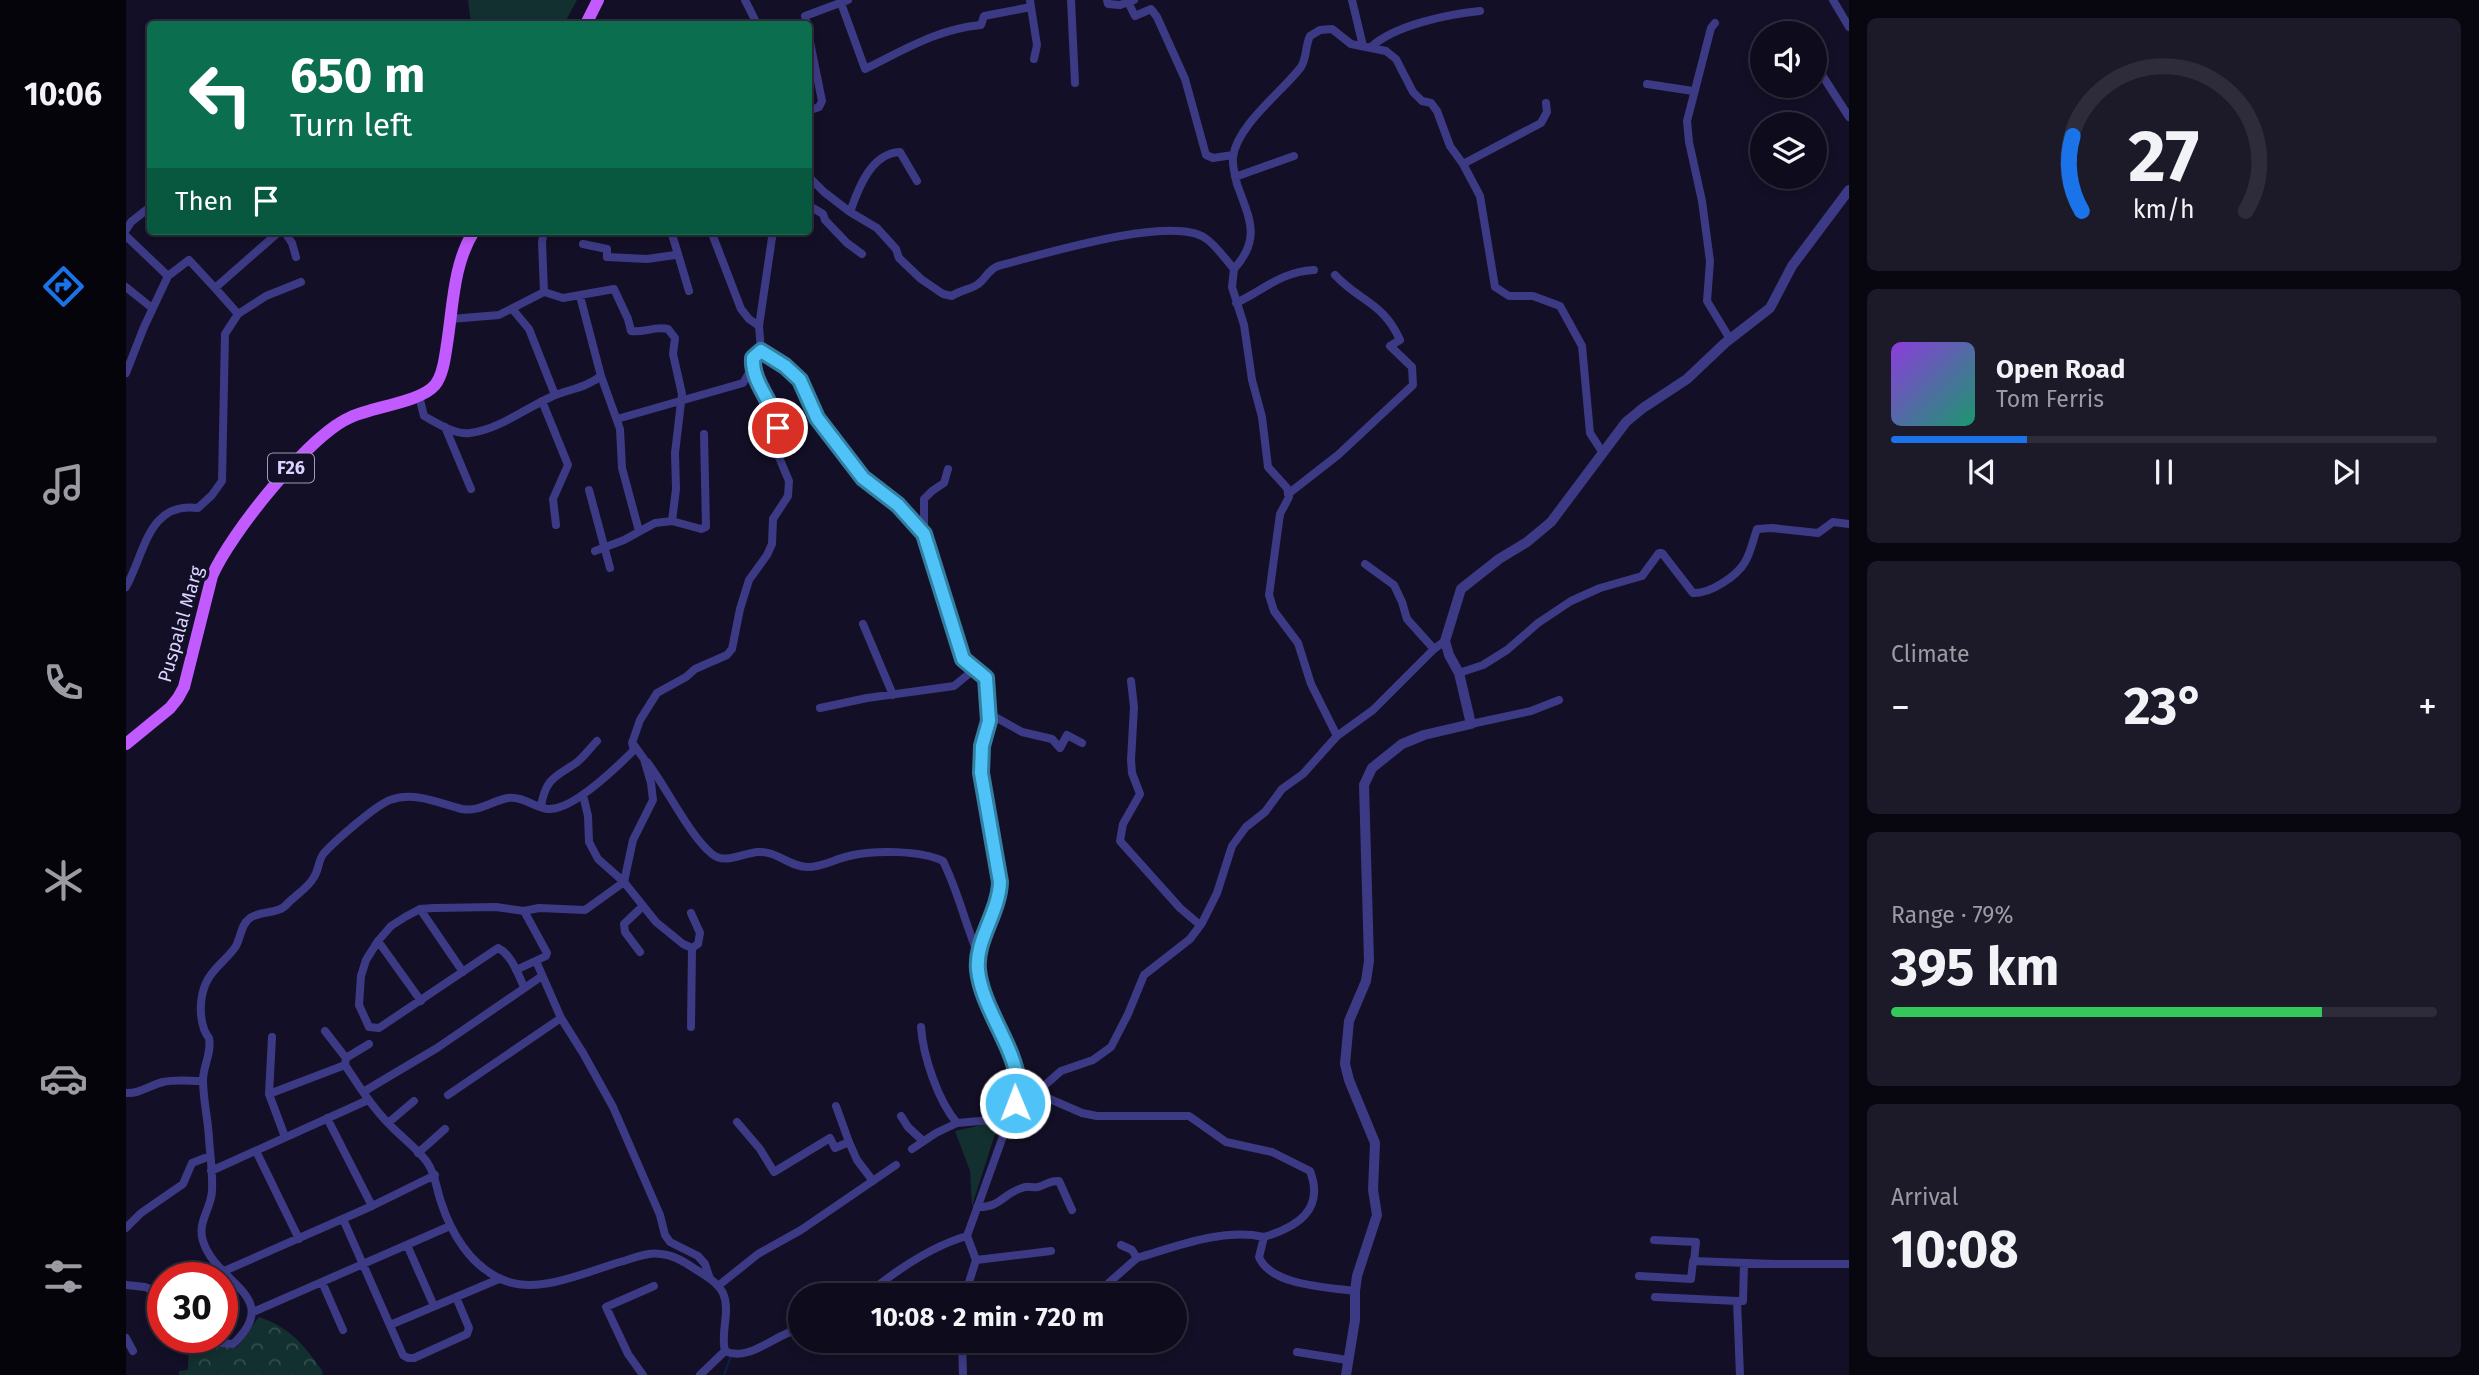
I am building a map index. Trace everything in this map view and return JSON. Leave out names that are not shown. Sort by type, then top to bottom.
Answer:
[{"type":"main road","points":[[588,21],[598,0]]},
{"type":"main road","points":[[419,396],[434,386],[438,379],[446,354],[459,267],[472,235]]},
{"type":"main road","name":"Puspalal Marg","points":[[126,744],[178,698],[184,687],[212,576],[218,562],[239,529],[272,489],[325,432],[338,423],[374,408],[419,396]]},
{"type":"street","points":[[745,0],[756,21]]},
{"type":"street","points":[[1071,0],[1075,83]]},
{"type":"street","points":[[1107,0],[1108,4],[1119,5],[1131,1],[1135,16],[1151,9],[1185,79],[1206,155],[1213,158],[1233,155]]},
{"type":"street","points":[[1352,0],[1367,46]]},
{"type":"street","points":[[1833,0],[1849,27]]},
{"type":"street","points":[[807,21],[806,16],[845,2],[865,69],[937,33],[957,27],[981,25],[984,16],[1030,3],[1037,45],[1034,59]]},
{"type":"street","points":[[1367,46],[1387,35],[1460,13],[1480,11]]},
{"type":"street","points":[[1715,23],[1711,27],[1687,121],[1710,261],[1707,301],[1730,340]]},
{"type":"street","points":[[1337,736],[1311,684],[1298,643],[1274,611],[1269,595],[1280,514],[1289,497],[1279,478],[1268,467],[1262,417],[1252,380],[1244,325],[1232,287],[1234,269],[1245,253],[1252,229],[1235,177],[1233,155],[1252,121],[1303,65],[1310,36],[1320,30],[1332,29],[1351,44],[1386,51],[1396,59],[1413,92],[1422,101],[1431,103],[1437,111],[1450,146],[1480,196],[1495,287],[1509,296],[1533,296],[1560,306],[1582,346],[1590,433],[1603,453]]},
{"type":"street","points":[[812,52],[822,101],[819,107],[812,110]]},
{"type":"street","points":[[1827,83],[1849,117]]},
{"type":"street","points":[[1647,84],[1693,91]]},
{"type":"street","points":[[1463,164],[1541,123],[1547,112],[1546,103]]},
{"type":"street","points":[[850,212],[865,176],[891,153],[901,152],[918,181]]},
{"type":"street","points":[[1235,177],[1294,156]]},
{"type":"street","points":[[812,180],[850,212],[877,228],[896,249],[899,258],[921,279],[943,294],[951,296],[962,289],[973,287],[983,280],[989,270],[998,266],[1059,249],[1144,232],[1198,235],[1205,238],[1234,269]]},
{"type":"street","points":[[1471,724],[1459,673],[1445,641],[1461,589],[1551,522],[1626,422],[1687,379],[1770,308],[1792,266],[1849,190]]},
{"type":"street","points":[[812,208],[822,214],[847,243],[862,254]]},
{"type":"street","points":[[126,230],[131,222],[147,209]]},
{"type":"street","points":[[215,288],[277,235]]},
{"type":"street","points":[[285,235],[292,243],[296,257]]},
{"type":"street","points":[[543,235],[544,292]]},
{"type":"street","points":[[672,235],[689,290]]},
{"type":"street","points":[[713,235],[741,309],[749,319],[760,326]]},
{"type":"street","points":[[761,351],[760,326],[773,235]]},
{"type":"street","points":[[126,236],[168,276]]},
{"type":"street","points":[[583,244],[607,249],[607,257],[647,259],[678,254]]},
{"type":"street","points":[[126,373],[168,276],[189,260],[238,314]]},
{"type":"street","points":[[1236,303],[1254,294],[1265,284],[1314,270]]},
{"type":"street","points":[[1288,494],[1347,448],[1413,385],[1412,367],[1390,346],[1400,340],[1383,314],[1369,300],[1346,287],[1335,275]]},
{"type":"street","points":[[126,587],[155,522],[168,511],[183,506],[198,508],[222,481],[225,334],[238,314],[266,296],[301,282]]},
{"type":"street","points":[[126,287],[152,308]]},
{"type":"street","points":[[544,292],[558,298],[614,289],[631,331],[659,327],[668,330],[675,338],[673,354],[682,394],[676,445],[676,489],[671,521]]},
{"type":"street","points":[[451,319],[499,315],[544,292]]},
{"type":"street","points":[[580,296],[601,376],[617,419],[622,468],[639,531]]},
{"type":"street","points":[[514,311],[529,329],[555,395]]},
{"type":"street","points":[[617,419],[743,383],[752,368],[753,358],[761,351]]},
{"type":"street","points":[[761,351],[785,366],[800,380],[817,418],[863,478],[898,505],[924,534]]},
{"type":"street","points":[[214,1262],[207,1252],[201,1230],[201,1222],[212,1192],[203,1081],[209,1044],[201,1017],[201,999],[206,982],[233,950],[246,921],[252,916],[287,905],[314,878],[324,853],[369,814],[390,800],[427,797],[464,809],[481,808],[517,798],[547,809],[570,802],[583,795],[634,750],[632,743],[639,720],[657,693],[695,669],[727,655],[732,649],[749,580],[767,555],[772,544],[773,519],[788,496],[789,481],[778,455],[777,418],[752,368]]},
{"type":"street","points":[[419,396],[424,416],[445,427],[468,434],[488,428],[555,395],[571,392],[601,376]]},
{"type":"street","points":[[542,401],[568,465],[553,499],[556,525]]},
{"type":"street","points":[[445,427],[471,489]]},
{"type":"street","points":[[599,549],[624,540],[655,523],[671,521],[702,529],[706,527],[704,433]]},
{"type":"street","points":[[948,469],[944,484],[924,499],[924,534],[963,659],[986,678],[989,721],[982,746],[981,773],[1000,895],[978,954],[978,971],[1018,1083],[1015,1103],[967,1236],[976,1259],[969,1283]]},
{"type":"street","points":[[589,490],[599,549],[610,568]]},
{"type":"street","points":[[1459,673],[1483,665],[1507,650],[1571,601],[1600,588],[1642,576],[1659,553],[1671,563],[1693,593],[1700,594],[1729,578],[1740,568],[1745,562],[1757,530],[1772,528],[1818,533],[1833,522],[1849,524]]},
{"type":"street","points":[[1365,564],[1394,585],[1407,619],[1434,649]]},
{"type":"street","points":[[863,624],[893,695]]},
{"type":"street","points":[[1015,1103],[1036,1093],[1061,1071],[1093,1060],[1111,1047],[1144,975],[1190,939],[1200,925],[1217,893],[1232,846],[1247,827],[1265,812],[1282,789],[1303,774],[1337,736],[1373,710],[1445,641]]},
{"type":"street","points":[[820,708],[954,686],[976,668]]},
{"type":"street","points":[[1131,681],[1134,707],[1132,773],[1140,794],[1123,824],[1120,841],[1180,908],[1200,925]]},
{"type":"street","points":[[1346,1375],[1355,1320],[1355,1291],[1377,1215],[1373,1190],[1375,1143],[1349,1080],[1345,1053],[1349,1021],[1368,971],[1369,896],[1364,785],[1372,768],[1402,744],[1424,735],[1531,712],[1559,700]]},
{"type":"street","points":[[988,713],[1022,732],[1052,739],[1060,748],[1067,735],[1082,743]]},
{"type":"street","points":[[541,806],[548,783],[563,769],[575,764],[597,741]]},
{"type":"street","points":[[632,743],[714,856],[723,858],[756,852],[767,853],[797,866],[808,867],[863,853],[921,853],[943,861],[978,954]]},
{"type":"street","points":[[524,987],[504,951],[498,948],[379,1028],[369,1027],[359,1005],[361,976],[366,960],[378,941],[391,926],[420,909],[496,907],[524,911],[539,908],[585,910],[624,882],[633,840],[653,800],[644,759]]},
{"type":"street","points":[[583,795],[588,816],[589,842],[598,859],[624,882],[656,922],[692,948]]},
{"type":"street","points":[[640,952],[625,932],[624,924],[643,906]]},
{"type":"street","points":[[420,909],[463,972]]},
{"type":"street","points":[[516,970],[546,957],[547,953],[524,911]]},
{"type":"street","points":[[691,913],[700,933],[698,944],[692,948]]},
{"type":"street","points":[[378,941],[421,1000]]},
{"type":"street","points":[[691,1027],[692,948]]},
{"type":"street","points":[[536,961],[561,1018],[613,1107],[660,1215],[665,1235],[670,1242],[698,1256],[705,1264],[710,1279]]},
{"type":"street","points":[[211,1171],[327,1118],[365,1096],[542,976]]},
{"type":"street","points":[[449,1095],[561,1018]]},
{"type":"street","points":[[921,1027],[922,1042],[938,1089],[946,1110],[957,1123]]},
{"type":"street","points":[[325,1031],[365,1096],[435,1175],[440,1200],[463,1249],[499,1279],[512,1283],[539,1284],[643,1255],[673,1256],[718,1286],[725,1302],[725,1351]]},
{"type":"street","points":[[272,1037],[269,1094],[285,1137]]},
{"type":"street","points":[[269,1094],[345,1061],[369,1044]]},
{"type":"street","points":[[126,1093],[171,1081],[203,1081]]},
{"type":"street","points":[[1036,1093],[1072,1110],[1097,1116],[1189,1116],[1226,1142],[1272,1152],[1310,1171],[1314,1183],[1310,1210],[1304,1218],[1280,1232],[1264,1237],[1222,1234],[1138,1258],[1109,1283]]},
{"type":"street","points":[[388,1123],[414,1101]]},
{"type":"street","points":[[836,1106],[857,1160],[873,1181]]},
{"type":"street","points":[[901,1116],[923,1141]]},
{"type":"street","points":[[327,1118],[372,1206]]},
{"type":"street","points":[[912,1149],[957,1123],[991,1120],[1007,1123]]},
{"type":"street","points":[[737,1122],[760,1149],[774,1172],[830,1138],[835,1148],[849,1142]]},
{"type":"street","points":[[418,1153],[445,1129]]},
{"type":"street","points":[[256,1150],[299,1239]]},
{"type":"street","points":[[126,1228],[141,1213],[183,1184],[192,1163],[210,1156]]},
{"type":"street","points":[[718,1286],[758,1254],[801,1230],[896,1165]]},
{"type":"street","points":[[238,1265],[435,1175]]},
{"type":"street","points":[[978,1207],[990,1208],[1019,1188],[1036,1187],[1055,1180],[1059,1181],[1072,1210]]},
{"type":"street","points":[[342,1219],[403,1356],[414,1358],[469,1331],[456,1297]]},
{"type":"street","points":[[253,1312],[450,1226]]},
{"type":"street","points":[[882,1283],[948,1241],[967,1236]]},
{"type":"street","points":[[1264,1237],[1259,1257],[1269,1272],[1310,1285],[1355,1291]]},
{"type":"street","points":[[1639,1276],[1691,1279],[1696,1242],[1654,1240]]},
{"type":"street","points":[[407,1245],[434,1306]]},
{"type":"street","points":[[1121,1245],[1132,1250],[1138,1258]]},
{"type":"street","points":[[976,1259],[1051,1251]]},
{"type":"street","points":[[1694,1261],[1849,1264]]},
{"type":"street","points":[[1655,1297],[1743,1301],[1744,1264]]},
{"type":"street","points":[[390,1325],[499,1279]]},
{"type":"street","points":[[322,1282],[343,1330]]},
{"type":"street","points":[[126,1285],[147,1288]]},
{"type":"street","points":[[643,1375],[628,1354],[606,1307],[653,1286]]},
{"type":"street","points":[[238,1287],[246,1294],[253,1312],[249,1325],[238,1338]]},
{"type":"street","points":[[1737,1301],[1740,1375]]},
{"type":"street","points":[[725,1351],[732,1354],[760,1348],[788,1333]]},
{"type":"street","points":[[126,1338],[133,1351]]},
{"type":"street","points":[[700,1375],[725,1351]]},
{"type":"street","points":[[1297,1352],[1347,1360]]},
{"type":"street","points":[[962,1353],[963,1375]]},
{"type":"green space","points":[[468,0],[577,0],[566,21],[471,21]]},
{"type":"green space","points":[[990,1123],[995,1134],[972,1206],[970,1171],[955,1131]]},
{"type":"green space","points":[[259,1317],[280,1326],[296,1338],[316,1362],[323,1372],[322,1375],[179,1375],[179,1371],[188,1370],[189,1353],[238,1353],[238,1345]]},
{"type":"waterway","points":[[724,1375],[732,1354]]},
{"type":"route","points":[[778,428],[777,418],[752,368],[753,358],[761,351],[785,366],[800,380],[817,418],[863,478],[898,505],[924,534],[963,659],[986,678],[989,721],[982,746],[981,773],[1000,895],[978,954],[978,971],[1014,1068],[1018,1083],[1015,1103]]}]
